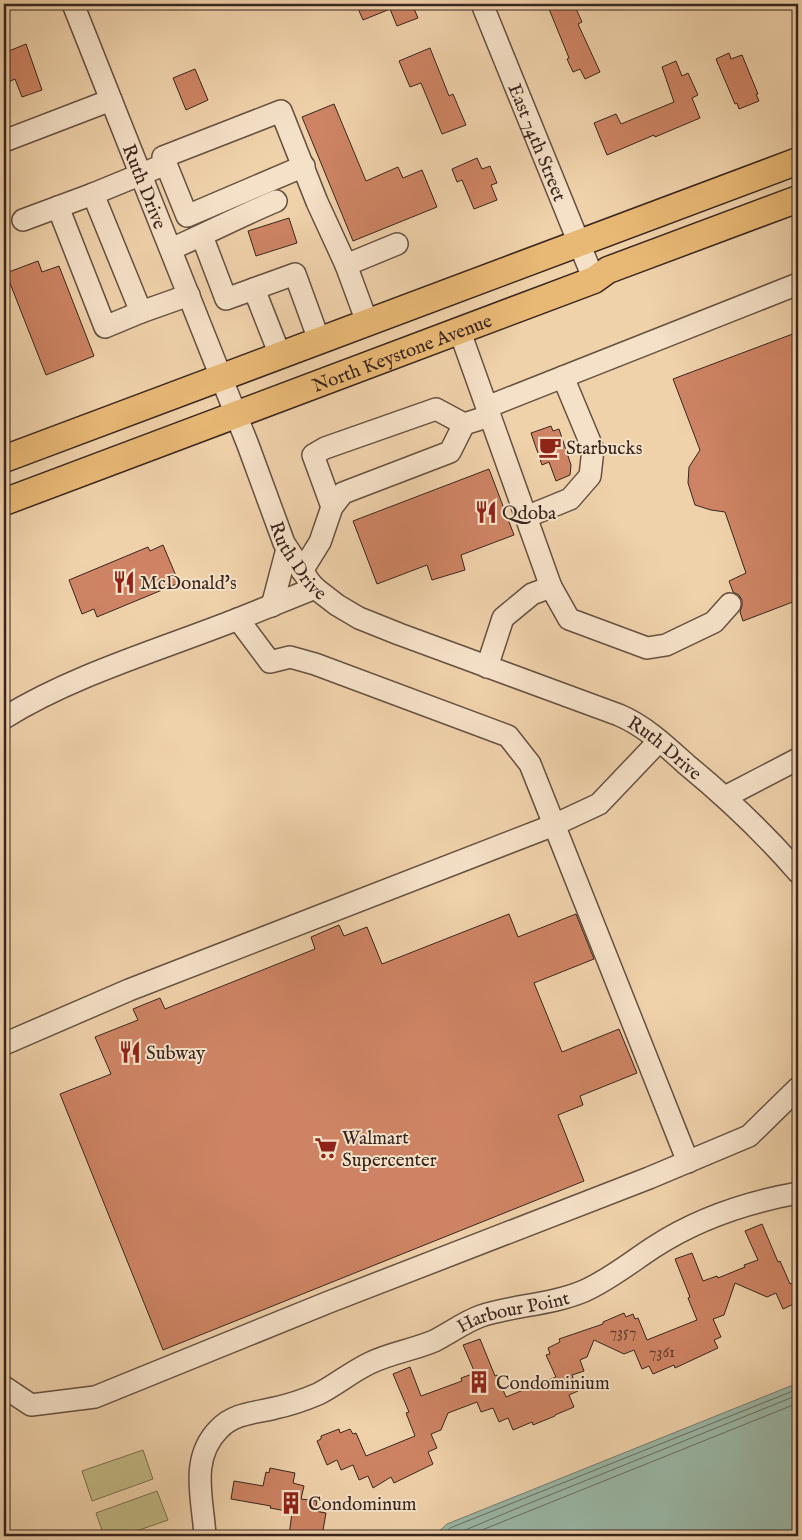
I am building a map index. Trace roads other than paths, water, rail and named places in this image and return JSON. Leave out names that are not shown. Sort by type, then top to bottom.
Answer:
[{"type":"main road","points":[[4,459],[798,160]]},
{"type":"main road","name":"North Keystone Avenue","points":[[4,502],[460,332],[594,280],[608,270],[798,199]]},
{"type":"street","name":"Ruth Drive","points":[[72,4],[171,249],[236,415],[268,504],[287,549],[315,588],[337,605],[360,618],[624,717],[643,728],[725,797],[780,851],[798,872]]},
{"type":"street","name":"East 74th Street","points":[[482,4],[594,280]]},
{"type":"street","points":[[4,141],[111,100]]},
{"type":"street","points":[[304,166],[187,216],[163,157],[281,111],[304,166],[317,202],[346,265],[366,322]]},
{"type":"street","points":[[23,220],[166,164]]},
{"type":"street","points":[[93,194],[141,312]]},
{"type":"street","points":[[171,249],[276,201]]},
{"type":"street","points":[[58,207],[105,327],[141,312],[226,299],[295,274],[319,340]]},
{"type":"street","points":[[202,236],[226,299]]},
{"type":"street","points":[[346,265],[397,244]]},
{"type":"street","points":[[302,571],[320,542],[332,507],[343,492],[450,452],[464,424],[563,376],[798,284]]},
{"type":"street","points":[[254,289],[280,355]]},
{"type":"street","points":[[460,332],[552,587],[569,619],[647,648],[666,645],[714,622],[730,604]]},
{"type":"street","points":[[526,517],[570,499],[590,476],[593,449],[563,376]]},
{"type":"street","points":[[332,507],[313,456],[325,448],[436,409],[464,424]]},
{"type":"street","points":[[272,606],[287,549]]},
{"type":"street","points":[[487,667],[502,618],[532,594],[552,587]]},
{"type":"street","points":[[5,714],[80,679],[238,620],[315,588]]},
{"type":"street","points":[[238,620],[270,662],[290,657],[315,664],[508,736],[530,764],[688,1162]]},
{"type":"street","points":[[4,1044],[129,990],[554,825],[599,804],[659,741]]},
{"type":"street","points":[[725,797],[798,759]]},
{"type":"street","points":[[4,1387],[31,1405],[95,1397],[329,1302],[688,1162],[749,1136],[798,1088]]},
{"type":"street","name":"Harbour Point","points":[[205,1536],[199,1473],[200,1461],[211,1438],[225,1424],[244,1414],[280,1407],[308,1398],[370,1363],[432,1342],[479,1317],[500,1310],[576,1295],[603,1282],[668,1239],[708,1219],[751,1204],[798,1193]]},
{"type":"water","points":[[798,1383],[798,1536],[434,1536],[447,1524]]},
{"type":"place","name":"Starbucks","points":[[550,447]]},
{"type":"place","name":"Qdoba","points":[[486,512]]},
{"type":"place","name":"McDonald's","points":[[124,582]]},
{"type":"place","name":"Subway","points":[[130,1052]]},
{"type":"place","name":"Walmart Supercenter","points":[[326,1148]]},
{"type":"place","name":"Condominium","points":[[479,1382]]},
{"type":"place","name":"Condominum","points":[[291,1503]]}]
